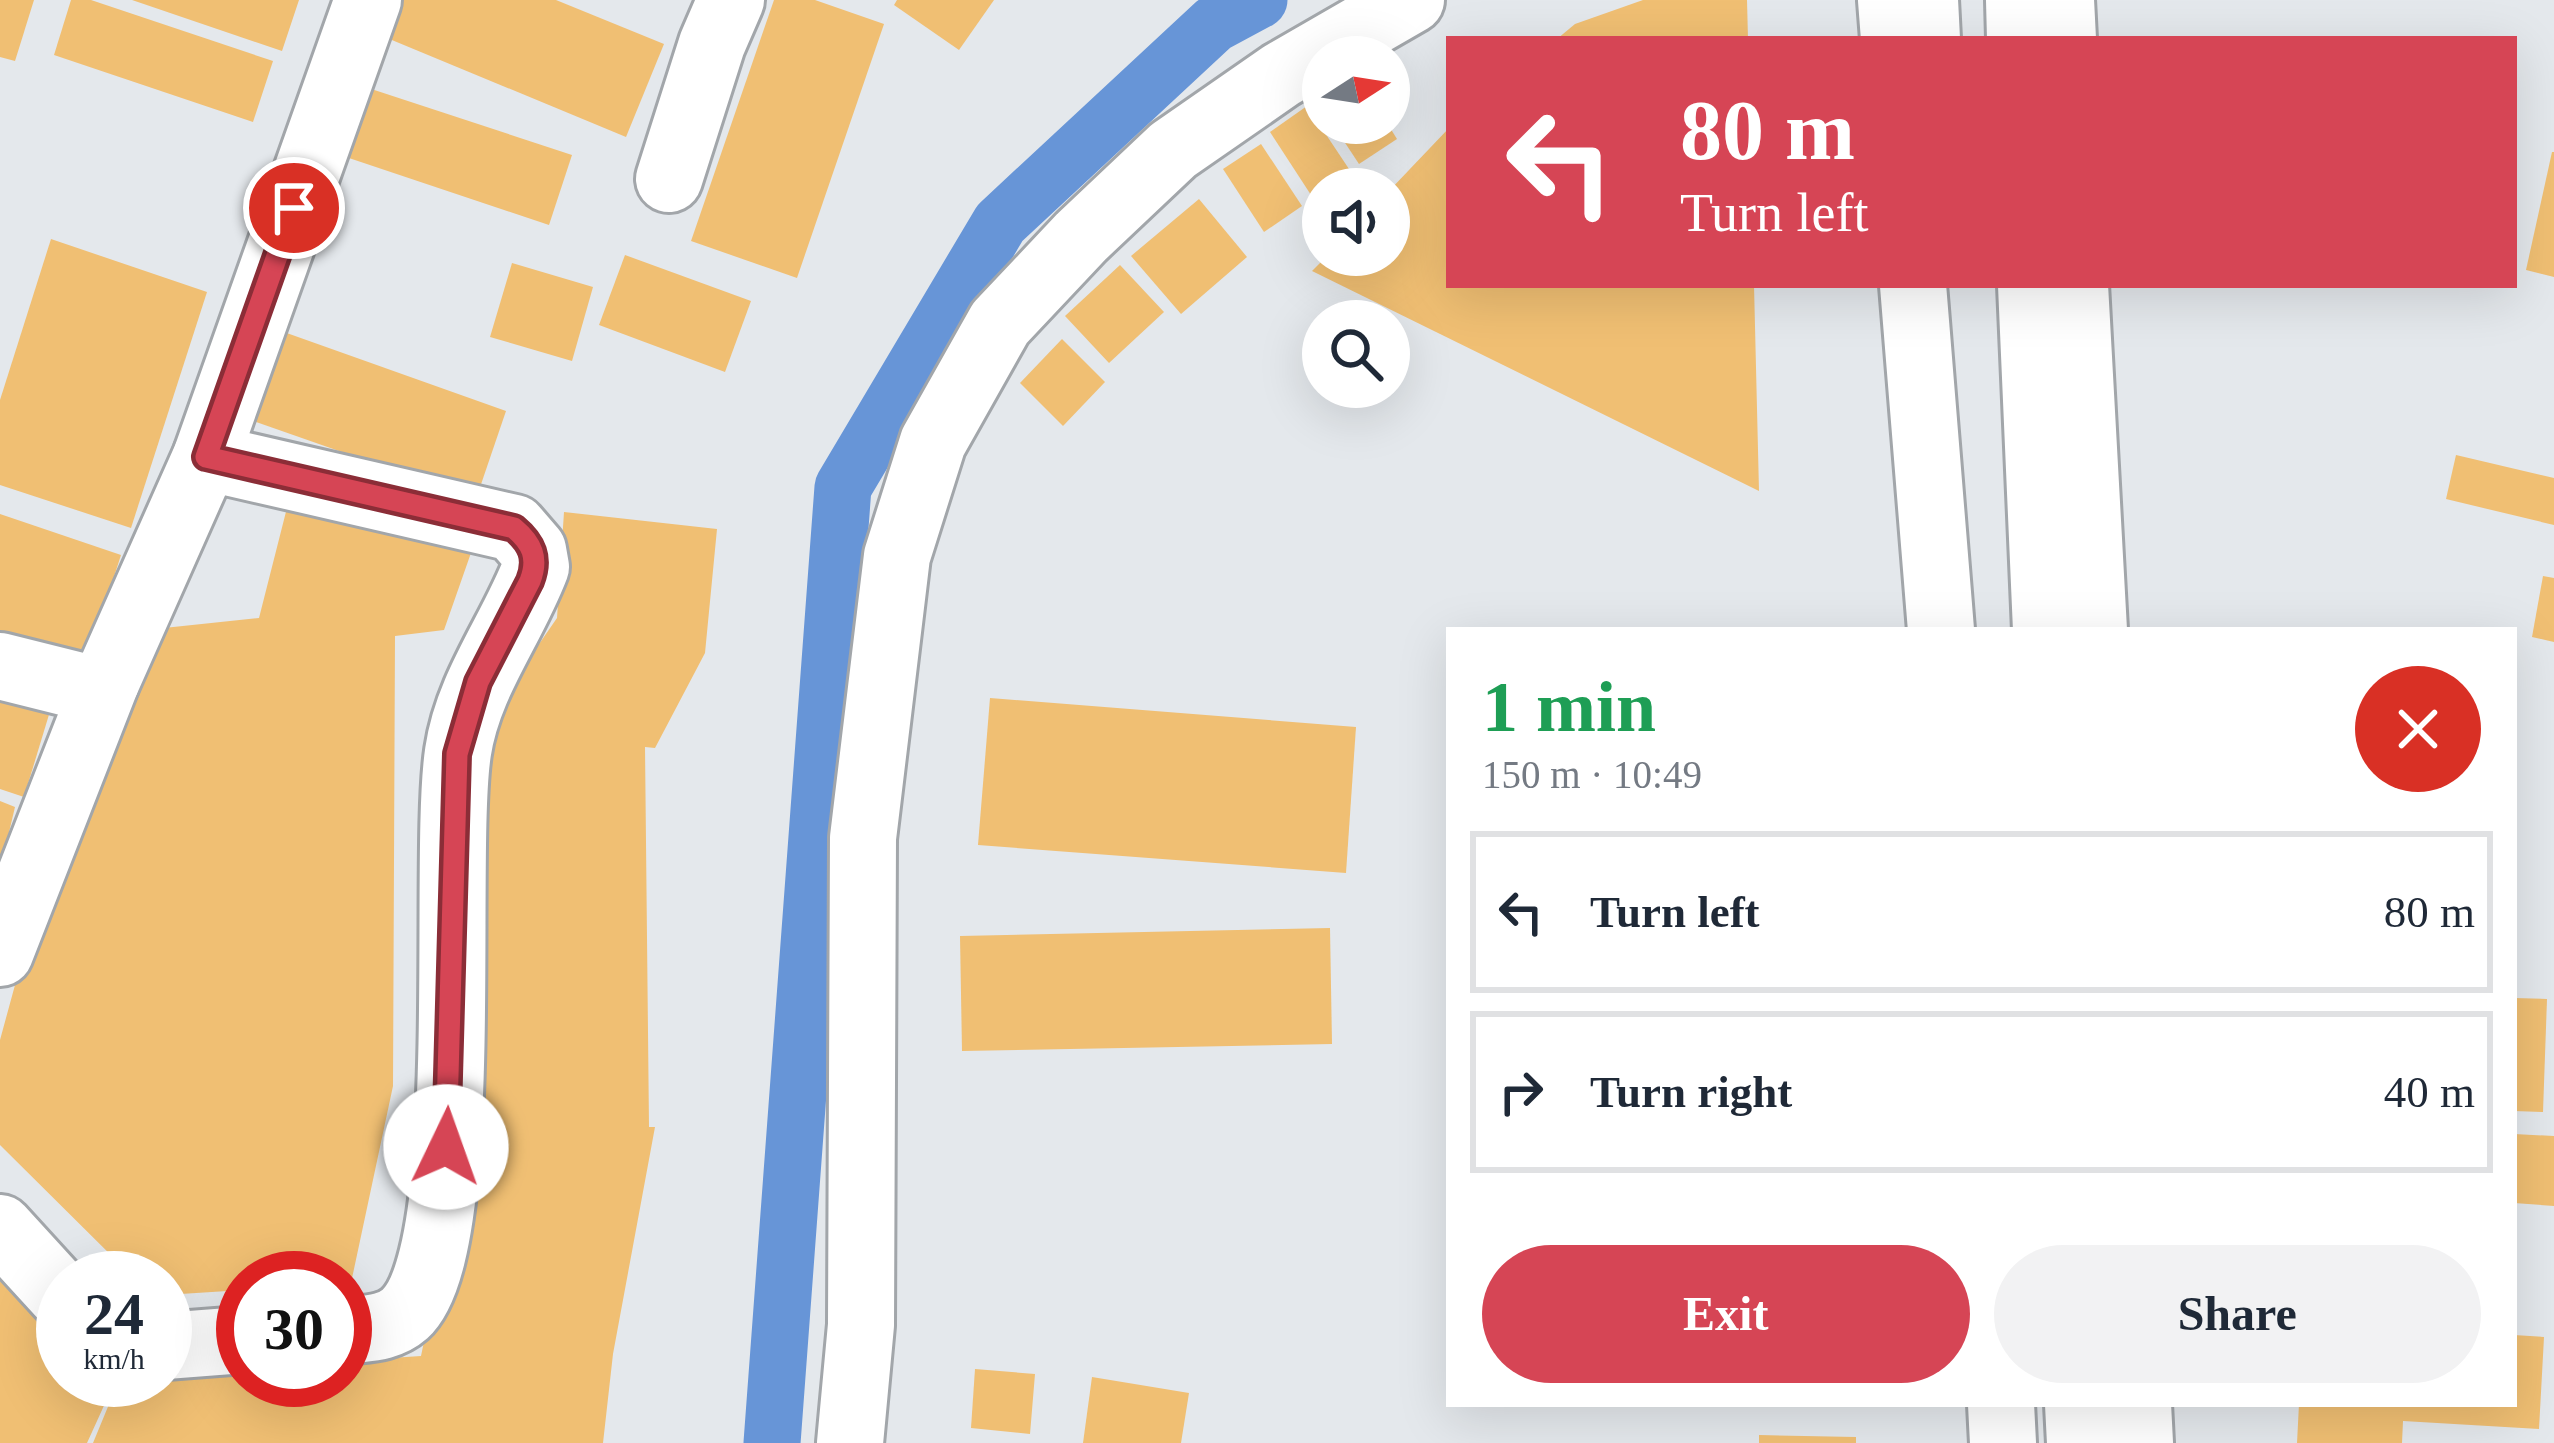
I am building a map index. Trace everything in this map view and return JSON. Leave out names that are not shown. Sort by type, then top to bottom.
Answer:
[{"type":"main road","points":[[0,953],[106,682],[206,457],[368,0]]},
{"type":"main road","points":[[669,179],[731,0]]},
{"type":"main road","points":[[850,1443],[861,1325],[863,838],[897,556],[933,442],[1000,323],[1173,149],[1281,75],[1411,0]]},
{"type":"main road","points":[[1891,0],[1894,36]]},
{"type":"main road","points":[[1925,0],[1928,36]]},
{"type":"main road","points":[[2019,0],[2020,36]]},
{"type":"main road","points":[[2061,0],[2063,36]]},
{"type":"main road","points":[[1913,288],[1941,627]]},
{"type":"main road","points":[[1942,288],[1962,627]]},
{"type":"main road","points":[[2031,288],[2045,627]]},
{"type":"main road","points":[[2075,288],[2094,627]]},
{"type":"main road","points":[[206,457],[514,528],[533,550],[536,567],[478,682],[457,754],[448,1110],[435,1241],[421,1292],[407,1312],[386,1326],[372,1328]]},
{"type":"main road","points":[[0,666],[84,687],[106,682]]},
{"type":"main road","points":[[0,1228],[36,1267]]},
{"type":"main road","points":[[2004,1407],[2007,1443]]},
{"type":"main road","points":[[2078,1407],[2080,1443]]},
{"type":"main road","points":[[2138,1407],[2140,1443]]},
{"type":"building","points":[[0,0],[34,0],[15,61],[0,57]]},
{"type":"building","points":[[71,0],[91,0],[273,61],[253,122],[54,55]]},
{"type":"building","points":[[132,0],[299,0],[282,51]]},
{"type":"building","points":[[403,0],[556,0],[664,44],[626,137],[387,38]]},
{"type":"building","points":[[774,0],[815,0],[884,24],[797,278],[691,241]]},
{"type":"building","points":[[897,0],[994,0],[959,50],[894,5]]},
{"type":"building","points":[[1643,0],[1747,0],[1748,36],[1561,36],[1575,24]]},
{"type":"building","points":[[353,83],[572,155],[549,225],[331,152]]},
{"type":"building","points":[[1302,110],[1302,144],[1332,144],[1348,168],[1302,168],[1302,181],[1270,132]]},
{"type":"building","points":[[1446,131],[1446,288],[1754,288],[1759,491],[1410,319],[1410,300],[1371,300],[1322,276],[1410,276],[1410,169]]},
{"type":"building","points":[[1261,144],[1302,206],[1264,232],[1223,169]]},
{"type":"building","points":[[1346,144],[1389,144],[1359,164]]},
{"type":"building","points":[[2554,152],[2554,277],[2526,270]]},
{"type":"building","points":[[1199,199],[1247,257],[1181,314],[1131,256]]},
{"type":"building","points":[[51,239],[207,292],[131,528],[0,485],[0,400]]},
{"type":"building","points":[[625,255],[751,301],[725,372],[599,325]]},
{"type":"building","points":[[512,263],[593,287],[572,361],[490,337]]},
{"type":"building","points":[[1120,265],[1164,312],[1109,363],[1065,316]]},
{"type":"building","points":[[267,326],[506,411],[476,499],[236,415]]},
{"type":"building","points":[[1062,339],[1105,382],[1063,426],[1020,383]]},
{"type":"building","points":[[2456,455],[2554,478],[2554,525],[2446,499]]},
{"type":"building","points":[[290,496],[479,530],[444,630],[395,636],[393,1086],[358,1251],[216,1251],[216,1292],[192,1293],[192,1251],[107,1251],[0,1145],[0,1040],[42,886],[145,630],[259,618]]},
{"type":"building","points":[[564,512],[717,529],[705,653],[655,748],[645,747],[649,1127],[655,1127],[613,1354],[603,1443],[93,1443],[108,1407],[192,1407],[192,1368],[216,1367],[216,1407],[372,1407],[372,1359],[421,1356],[462,1159],[481,728],[557,618]]},
{"type":"building","points":[[0,514],[121,555],[85,667],[0,639]]},
{"type":"building","points":[[2543,576],[2554,578],[2554,642],[2532,637]]},
{"type":"building","points":[[0,692],[51,708],[24,797],[0,789]]},
{"type":"building","points":[[990,698],[1356,727],[1346,873],[978,845]]},
{"type":"building","points":[[0,801],[15,807],[2,862],[0,862]]},
{"type":"building","points":[[1330,928],[1332,1044],[962,1051],[960,936]]},
{"type":"building","points":[[2517,998],[2547,999],[2543,1112],[2517,1111]]},
{"type":"building","points":[[2517,1134],[2554,1136],[2554,1206],[2517,1203]]},
{"type":"building","points":[[0,1281],[36,1315],[36,1407],[103,1407],[87,1443],[0,1443]]},
{"type":"building","points":[[2517,1335],[2544,1337],[2539,1429],[2403,1421],[2402,1443],[2297,1443],[2299,1407],[2517,1407]]},
{"type":"building","points":[[975,1369],[1035,1374],[1030,1434],[971,1428]]},
{"type":"building","points":[[1092,1377],[1189,1393],[1181,1443],[1083,1443]]},
{"type":"building","points":[[1759,1435],[1856,1437],[1856,1443],[1759,1443]]},
{"type":"waterway","points":[[772,1443],[843,487],[1000,223],[1214,24],[1259,0]]},
{"type":"route","points":[[294,208],[206,457],[514,528],[526,537],[536,567],[478,682],[457,754],[446,1147]]}]
